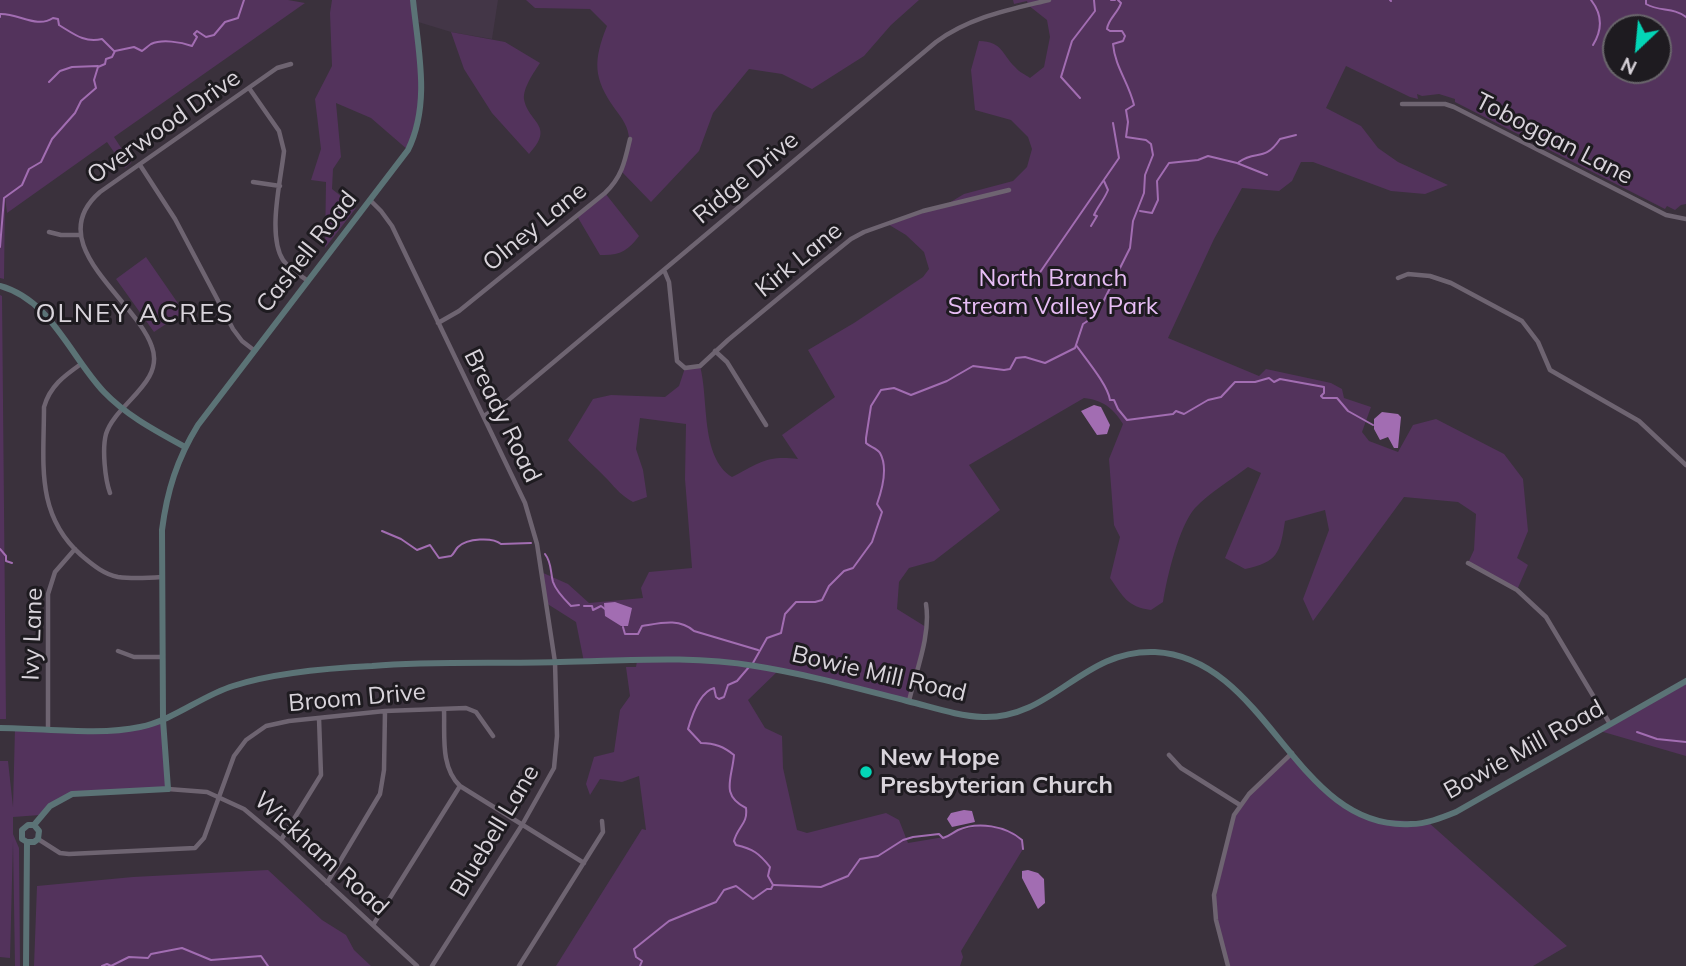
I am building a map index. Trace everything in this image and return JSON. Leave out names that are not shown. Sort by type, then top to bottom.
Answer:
[{"type":"street","name":"Cashell Road","points":[[168,789],[163,720],[162,530],[173,474],[198,425],[408,150],[419,121],[422,94],[414,0]]},
{"type":"street","name":"Ridge Drive","points":[[484,416],[506,402],[946,34],[976,19],[1049,0]]},
{"type":"street","name":"Overwood Drive","points":[[80,235],[82,219],[91,200],[277,68],[291,64]]},
{"type":"street","points":[[249,88],[283,139],[277,248],[286,265],[308,281]]},
{"type":"street","name":"Toboggan Lane","points":[[1402,104],[1445,104],[1454,107],[1666,215],[1686,219]]},
{"type":"street","name":"Olney Lane","points":[[438,323],[459,311],[605,193],[622,172],[629,139]]},
{"type":"street","points":[[140,165],[175,219],[233,329],[242,341],[255,351]]},
{"type":"street","points":[[253,182],[280,186]]},
{"type":"street","name":"Kirk Lane","points":[[664,270],[668,282],[677,361],[685,368],[691,369],[700,366],[851,239],[886,223],[1009,190]]},
{"type":"street","name":"Bready Road","points":[[371,201],[392,226],[484,416],[533,527],[555,662]]},
{"type":"street","points":[[49,232],[80,235],[93,263],[149,338],[153,350],[152,370],[146,382],[110,428],[106,438],[105,477],[110,493]]},
{"type":"street","points":[[1398,278],[1415,273],[1437,278],[1522,321],[1540,344],[1550,370],[1639,421],[1686,466]]},
{"type":"street","points":[[0,286],[32,300],[104,392],[123,410],[185,447]]},
{"type":"street","points":[[715,351],[727,362],[766,425]]},
{"type":"street","points":[[81,364],[53,386],[44,407],[44,484],[47,501],[57,527],[75,549],[95,567],[110,575],[162,578]]},
{"type":"street","name":"Ivy Lane","points":[[48,729],[48,594],[55,572],[75,549]]},
{"type":"street","points":[[1468,563],[1517,590],[1546,617],[1611,725]]},
{"type":"street","points":[[909,701],[928,617],[926,604]]},
{"type":"street","points":[[118,651],[134,657],[162,657]]},
{"type":"street","name":"Bowie Mill Road","points":[[0,728],[123,729],[146,726],[222,691],[261,679],[373,665],[679,659],[755,666],[965,715],[1001,715],[1035,706],[1100,663],[1136,653],[1160,653],[1187,659],[1224,680],[1292,752],[1318,784],[1347,808],[1373,819],[1407,825],[1428,822],[1456,812],[1686,681]]},
{"type":"street","name":"Bluebell Lane","points":[[432,966],[522,825],[554,768],[557,736],[555,662]]},
{"type":"street","points":[[444,709],[446,762],[451,776],[460,786],[584,863]]},
{"type":"street","name":"Broom Drive","points":[[38,839],[60,853],[69,854],[195,848],[204,838],[234,756],[255,733],[276,723],[384,711],[474,710],[493,736]]},
{"type":"street","points":[[327,883],[380,794],[384,770],[384,711]]},
{"type":"street","points":[[281,840],[321,775],[319,718]]},
{"type":"street","points":[[1228,966],[1216,920],[1214,895],[1234,815],[1240,805],[1292,752]]},
{"type":"street","points":[[1169,755],[1181,768],[1240,805]]},
{"type":"street","points":[[157,789],[163,785],[167,776]]},
{"type":"street","points":[[373,925],[460,786]]},
{"type":"street","name":"Wickham Road","points":[[34,825],[50,806],[72,794],[193,789],[219,795],[243,809],[281,840],[417,966]]},
{"type":"street","points":[[519,966],[603,832],[602,821]]},
{"type":"street","points":[[28,825],[34,825],[39,831],[38,839],[32,843],[27,842],[22,839],[22,830],[28,825]]},
{"type":"street","points":[[26,966],[24,919],[27,842]]},
{"type":"shaded area","points":[[413,0],[498,0],[492,39],[451,32],[415,21]]},
{"type":"shaded area","points":[[1094,405],[1101,407],[1110,425],[1107,434],[1097,435],[1081,411]]},
{"type":"shaded area","points":[[1382,412],[1398,414],[1401,417],[1398,448],[1394,448],[1388,437],[1380,440],[1374,429],[1374,419]]},
{"type":"shaded area","points":[[615,602],[632,608],[628,626],[621,626],[605,616],[604,603]]},
{"type":"shaded area","points":[[972,811],[975,822],[952,827],[947,819],[951,813]]},
{"type":"shaded area","points":[[1022,871],[1038,873],[1044,879],[1045,903],[1038,909],[1022,878]]},
{"type":"green space","points":[[0,0],[288,0],[305,3],[114,137],[131,163],[125,168],[107,142],[7,213],[5,197],[4,279],[0,278]]},
{"type":"green space","points":[[332,0],[413,0],[422,94],[408,150],[371,118],[336,103],[341,157],[333,169],[332,189],[356,208],[325,248],[326,182],[311,180],[321,149],[315,99],[332,66]]},
{"type":"green space","points":[[526,0],[919,0],[891,25],[864,56],[812,89],[782,74],[749,69],[713,113],[699,151],[651,202],[622,172],[629,147],[628,131],[602,88],[597,69],[599,49],[607,26],[590,9],[535,8]]},
{"type":"green space","name":"North Branch Stream Valley Park","points":[[1013,0],[1686,0],[1686,204],[1675,210],[1667,206],[1665,209],[1455,102],[1455,99],[1439,94],[1417,94],[1418,99],[1410,97],[1346,66],[1326,108],[1361,126],[1378,148],[1398,162],[1448,185],[1425,194],[1391,191],[1313,162],[1301,162],[1292,181],[1279,191],[1242,188],[1214,239],[1168,338],[1259,376],[1266,369],[1331,383],[1342,389],[1344,398],[1371,407],[1362,432],[1369,441],[1398,452],[1413,425],[1436,419],[1504,454],[1523,479],[1528,531],[1517,558],[1528,565],[1517,590],[1468,563],[1474,550],[1476,514],[1458,502],[1404,497],[1313,621],[1303,599],[1329,530],[1325,510],[1285,521],[1276,554],[1264,563],[1245,569],[1225,558],[1261,473],[1248,467],[1207,497],[1189,516],[1174,552],[1163,602],[1151,610],[1136,606],[1126,600],[1110,578],[1120,537],[1114,525],[1109,459],[1123,424],[1107,406],[1084,398],[969,465],[1000,510],[934,561],[909,568],[899,582],[897,609],[926,627],[909,701],[779,670],[748,700],[765,728],[782,736],[783,768],[797,830],[807,833],[886,813],[899,820],[908,843],[950,836],[957,831],[983,825],[1013,832],[1022,840],[1023,849],[961,951],[963,957],[960,966],[556,966],[642,829],[646,830],[639,776],[622,782],[600,779],[590,795],[586,784],[594,757],[614,752],[620,710],[630,696],[626,667],[636,667],[637,661],[584,662],[576,622],[546,603],[541,572],[568,584],[589,603],[643,598],[641,588],[649,572],[692,568],[685,479],[686,424],[640,418],[636,449],[643,470],[647,497],[633,502],[619,492],[568,440],[593,399],[611,395],[665,397],[679,386],[685,368],[700,366],[710,442],[722,468],[732,477],[771,459],[798,459],[782,435],[835,397],[808,350],[923,277],[929,269],[924,252],[906,235],[886,223],[944,206],[964,194],[1013,181],[1027,167],[1032,149],[1028,137],[1011,120],[975,110],[971,70],[979,41],[997,46],[1017,69],[1030,78],[1044,67],[1050,37],[1047,20],[1028,5],[1027,1],[1014,4]]},
{"type":"green space","points":[[451,32],[505,42],[540,63],[529,80],[524,95],[526,107],[540,130],[537,144],[529,154],[492,113],[464,69]]},
{"type":"green space","points":[[605,193],[639,236],[622,252],[613,255],[600,255],[577,216]]},
{"type":"green space","points":[[146,257],[184,312],[154,332],[116,279]]},
{"type":"green space","points":[[0,295],[2,296],[6,719],[0,719]]},
{"type":"green space","points":[[1686,681],[1686,756],[1600,731]]},
{"type":"green space","points":[[163,720],[168,789],[72,794],[40,815],[13,817],[13,834],[19,848],[20,966],[15,966],[13,841],[10,958],[0,957],[0,761],[8,761],[13,807],[15,728],[123,729]]},
{"type":"green space","points":[[1292,753],[1335,800],[1373,819],[1428,822],[1567,946],[1533,966],[1226,966],[1214,905],[1234,815],[1240,805]]},
{"type":"green space","points":[[268,870],[322,920],[346,935],[354,950],[371,966],[34,966],[37,886],[133,877]]},
{"type":"waterway","points":[[0,247],[4,198],[22,185],[29,169],[41,162],[52,139],[75,113],[81,101],[96,88],[94,80],[98,67],[105,64],[106,59],[112,57],[115,51],[134,47],[142,51],[151,44],[160,42],[177,42],[192,46],[197,31],[206,37],[214,35],[225,22],[238,18],[244,0]]},
{"type":"waterway","points":[[1080,98],[1061,77],[1072,41],[1095,11],[1094,0]]},
{"type":"waterway","points":[[753,663],[767,638],[781,633],[785,614],[796,602],[822,600],[829,586],[844,571],[853,568],[872,542],[882,512],[877,504],[884,465],[880,453],[866,443],[866,438],[871,406],[881,390],[894,388],[911,395],[947,381],[973,366],[1010,369],[1016,358],[1025,357],[1045,363],[1075,348],[1083,324],[1092,318],[1103,302],[1130,248],[1133,221],[1144,193],[1145,175],[1153,155],[1151,144],[1146,140],[1126,137],[1126,110],[1134,105],[1116,60],[1113,44],[1123,41],[1125,36],[1122,31],[1107,29],[1121,3],[1118,0]]},
{"type":"waterway","points":[[1591,0],[1600,22],[1593,45]]},
{"type":"waterway","points":[[1646,0],[1646,4],[1686,17]]},
{"type":"waterway","points":[[0,17],[0,14],[7,14],[40,22],[58,19],[59,25],[74,34],[84,39],[102,39],[114,51]]},
{"type":"waterway","points":[[49,82],[60,71],[72,67],[98,66]]},
{"type":"waterway","points":[[1034,281],[1119,158],[1113,123]]},
{"type":"waterway","points":[[1239,162],[1269,151],[1280,139],[1296,135]]},
{"type":"waterway","points":[[1140,211],[1152,213],[1158,200],[1157,181],[1169,163],[1198,160],[1208,156],[1237,163],[1267,175]]},
{"type":"waterway","points":[[1091,226],[1108,190],[1104,181]]},
{"type":"waterway","points":[[1076,345],[1101,379],[1110,400],[1114,400],[1127,420],[1173,414],[1176,411],[1184,414],[1208,400],[1221,397],[1235,382],[1255,382],[1269,378],[1274,382],[1280,379],[1324,387],[1321,396],[1323,398],[1337,398],[1348,411],[1373,425]]},
{"type":"waterway","points":[[382,531],[417,550],[430,545],[439,558],[451,556],[462,544],[473,540],[486,539],[501,544],[531,543]]},
{"type":"waterway","points":[[0,549],[6,556],[6,561],[12,563]]},
{"type":"waterway","points":[[545,554],[558,592],[571,606],[579,605]]},
{"type":"waterway","points":[[584,606],[592,606],[593,610],[601,606],[605,609]]},
{"type":"waterway","points":[[623,627],[625,634],[638,634],[642,626],[682,624],[694,631],[758,650]]},
{"type":"waterway","points":[[640,966],[642,961],[636,957],[634,949],[669,921],[716,902],[724,890],[736,886],[753,899],[771,889],[773,885],[768,876],[770,867],[766,862],[755,852],[736,845],[734,841],[746,813],[746,808],[738,803],[730,792],[734,755],[719,746],[701,743],[688,729],[694,711],[705,694],[714,688],[716,697],[724,697],[728,685],[737,681],[749,667]]},
{"type":"waterway","points":[[1637,732],[1657,739],[1686,742]]},
{"type":"waterway","points":[[774,885],[821,887],[848,876],[860,859],[878,856],[903,840],[939,834],[943,838],[966,827],[992,826],[1008,831],[1022,840],[1023,849]]},
{"type":"waterway","points":[[102,966],[111,966],[129,957],[148,958],[151,954],[182,948],[211,960],[261,956],[268,966]]},
{"type":"place","name":"New Hope Presbyterian Church","points":[[866,772]]},
{"type":"district","name":"OLNEY ACRES","points":[[135,314]]}]
